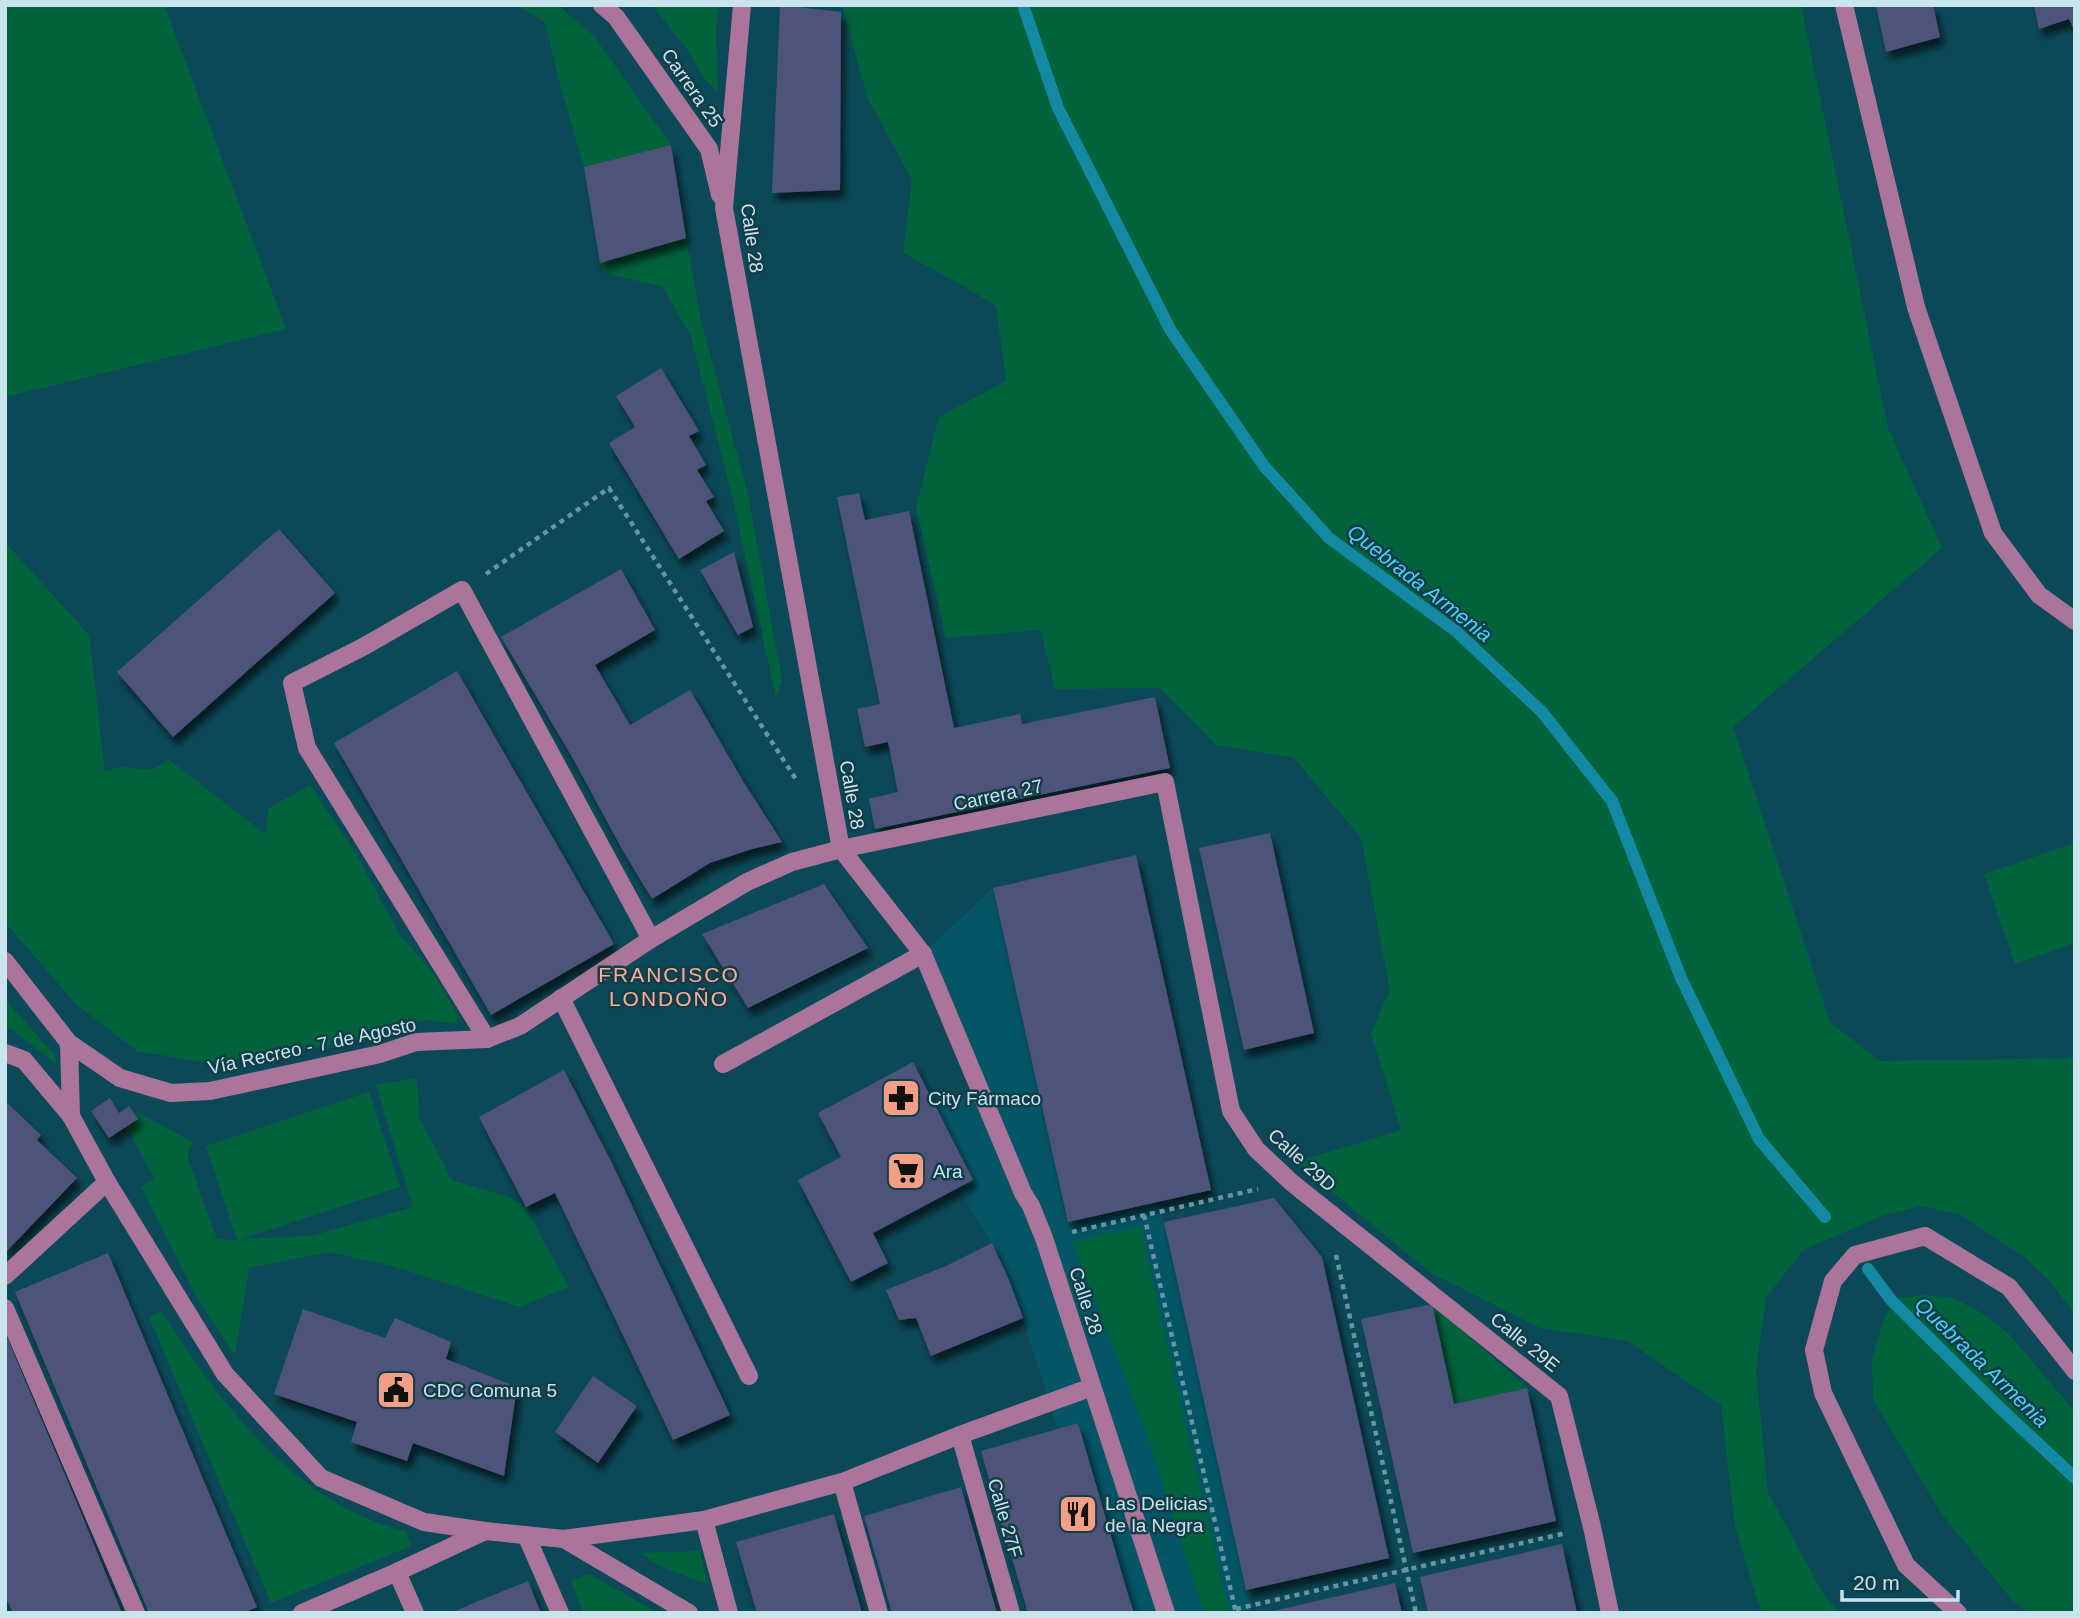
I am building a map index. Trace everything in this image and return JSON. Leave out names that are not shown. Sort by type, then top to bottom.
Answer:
[{"type":"street","name":"Carrera 25","points":[[602,5],[616,17],[709,149],[724,208]]},
{"type":"street","name":"Calle 28","points":[[742,5],[724,208],[841,849],[923,954],[1044,1238],[1166,1613]]},
{"type":"street","points":[[1844,5],[1916,307],[1993,533],[2039,595],[2075,621]]},
{"type":"street","points":[[487,1039],[307,748],[292,683],[363,647],[462,590],[651,939]]},
{"type":"street","name":"Carrera 27","points":[[841,849],[1165,782]]},
{"type":"street","name":"Calle 29D","points":[[1165,782],[1231,1111],[1256,1149],[1291,1182],[1325,1208]]},
{"type":"street","name":"Vía Recreo - 7 de Agosto","points":[[5,961],[69,1043],[120,1078],[170,1093],[210,1091],[380,1055],[416,1042],[487,1039],[520,1026],[651,939],[747,882],[792,862],[841,849]]},
{"type":"street","points":[[723,1064],[923,954]]},
{"type":"street","points":[[561,998],[749,1376]]},
{"type":"street","points":[[69,1043],[71,1116]]},
{"type":"street","points":[[5,1053],[24,1060],[71,1116],[107,1181],[225,1374],[321,1478],[425,1522],[564,1539],[705,1520],[842,1482],[1092,1387]]},
{"type":"street","points":[[5,1276],[107,1181]]},
{"type":"street","name":"Calle 29E","points":[[1325,1208],[1559,1396],[1592,1527],[1610,1613]]},
{"type":"street","points":[[1958,1613],[1906,1564],[1823,1393],[1814,1350],[1833,1281],[1854,1255],[1925,1236],[2009,1287],[2075,1371]]},
{"type":"street","points":[[5,1308],[136,1613]]},
{"type":"street","name":"Calle 27F","points":[[960,1435],[1011,1613]]},
{"type":"street","points":[[842,1482],[879,1613]]},
{"type":"street","points":[[705,1520],[729,1613]]},
{"type":"street","points":[[302,1613],[485,1531]]},
{"type":"street","points":[[526,1535],[560,1613]]},
{"type":"street","points":[[564,1539],[689,1613]]},
{"type":"street","points":[[397,1572],[415,1613]]},
{"type":"path","points":[[462,590],[610,488],[803,790]]},
{"type":"path","points":[[1044,1238],[1291,1182]]},
{"type":"path","name":"Calle 29D","points":[[1325,1208],[1416,1613]]},
{"type":"path","points":[[1144,1214],[1236,1611],[1592,1527]]},
{"type":"shaded area","points":[[993,888],[1068,1221],[1158,1202],[1252,1613],[1133,1613],[1078,1423],[1057,1428],[1009,1280],[992,1243],[958,1188],[936,1108],[978,1086],[923,954]]},
{"type":"green space","points":[[5,5],[164,5],[286,329],[5,397]]},
{"type":"green space","points":[[516,5],[558,5],[594,36],[671,145],[584,167],[545,22]]},
{"type":"green space","points":[[652,5],[718,5],[718,91],[705,80],[689,52]]},
{"type":"green space","points":[[842,5],[1801,5],[1888,428],[1942,548],[1733,727],[1830,1022],[1880,1061],[2075,1058],[2075,1314],[2048,1279],[2025,1258],[1961,1215],[1921,1206],[1882,1216],[1803,1250],[1766,1298],[1756,1371],[1768,1493],[1825,1597],[1841,1613],[1761,1612],[1735,1527],[1721,1405],[1628,1341],[1540,1328],[1431,1273],[1296,1162],[1401,1130],[1371,1033],[1390,990],[1361,838],[1294,758],[1216,745],[1160,688],[1055,689],[1041,630],[946,638],[916,508],[939,417],[1006,381],[996,306],[903,253],[912,180],[868,99]]},
{"type":"green space","points":[[686,238],[701,321],[748,494],[782,681],[776,698],[732,496],[691,336],[663,287],[605,273],[600,263]]},
{"type":"green space","points":[[5,542],[89,635],[105,772],[120,767],[151,769],[168,759],[265,834],[269,808],[310,785],[355,852],[399,934],[434,974],[459,1017],[454,1024],[429,1020],[409,1024],[376,1039],[209,1063],[137,1051],[76,1004],[5,922]]},
{"type":"green space","points":[[2075,843],[2075,943],[2015,964],[1984,874]]},
{"type":"green space","points":[[5,999],[55,1056],[56,1064],[5,1027]]},
{"type":"green space","points":[[417,1078],[419,1117],[452,1180],[509,1197],[526,1209],[569,1287],[520,1307],[392,1266],[329,1252],[249,1268],[235,1355],[196,1296],[141,1187],[154,1178],[127,1127],[138,1119],[131,1109],[193,1142],[187,1156],[217,1239],[237,1240],[206,1146],[369,1092],[400,1187],[241,1239],[311,1236],[413,1207],[376,1085]]},
{"type":"green space","points":[[1140,1226],[1229,1613],[1204,1613],[1145,1429],[1072,1242]]},
{"type":"green space","points":[[1926,1295],[1953,1298],[1980,1312],[2009,1334],[2075,1412],[2075,1613],[2028,1613],[2013,1601],[1941,1513],[1873,1400],[1872,1359],[1885,1315],[1900,1298]]},
{"type":"green space","points":[[1432,1304],[1527,1388],[1454,1404]]},
{"type":"green space","points":[[162,1312],[209,1380],[264,1446],[296,1475],[330,1499],[367,1518],[406,1531],[411,1546],[271,1603],[149,1317]]},
{"type":"green space","points":[[700,1551],[707,1584],[661,1567],[641,1553]]},
{"type":"green space","points":[[589,1574],[658,1613],[583,1613],[571,1581]]},
{"type":"building","points":[[780,5],[841,12],[840,190],[772,193]]},
{"type":"building","points":[[1876,5],[1933,5],[1940,37],[1886,52]]},
{"type":"building","points":[[2034,5],[2075,5],[2075,32],[2069,19],[2039,29]]},
{"type":"building","points":[[671,145],[686,238],[600,263],[584,167]]},
{"type":"building","points":[[661,368],[699,431],[689,436],[706,465],[697,470],[714,497],[706,501],[724,531],[679,559],[609,443],[635,427],[616,396]]},
{"type":"building","points":[[859,493],[865,520],[909,511],[954,728],[1020,714],[1022,724],[1155,697],[1170,768],[875,829],[869,799],[898,792],[888,742],[865,747],[857,709],[880,704],[837,497]]},
{"type":"building","points":[[279,529],[335,593],[173,737],[117,672]]},
{"type":"building","points":[[734,552],[753,627],[738,635],[700,570]]},
{"type":"building","points":[[621,569],[655,630],[595,665],[630,725],[690,690],[782,842],[710,863],[652,899],[501,637]]},
{"type":"building","points":[[457,671],[614,944],[491,1015],[334,743]]},
{"type":"building","points":[[1270,833],[1314,1033],[1244,1050],[1199,848]]},
{"type":"building","points":[[1136,855],[1211,1190],[1068,1222],[993,888]]},
{"type":"building","points":[[824,884],[868,948],[748,1008],[702,934]]},
{"type":"building","points":[[913,1062],[973,1180],[873,1233],[888,1263],[851,1282],[798,1180],[841,1157],[818,1113]]},
{"type":"building","points":[[564,1070],[612,1163],[730,1415],[673,1440],[555,1193],[526,1207],[479,1117]]},
{"type":"building","points":[[110,1098],[119,1113],[129,1106],[138,1119],[109,1138],[91,1111]]},
{"type":"building","points":[[5,1101],[41,1135],[37,1140],[77,1178],[5,1253]]},
{"type":"building","points":[[1274,1198],[1322,1257],[1389,1558],[1246,1590],[1164,1222]]},
{"type":"building","points":[[992,1243],[1023,1318],[931,1356],[916,1318],[899,1320],[886,1290],[946,1266]]},
{"type":"building","points":[[108,1253],[257,1607],[243,1613],[149,1613],[15,1292]]},
{"type":"building","points":[[1432,1304],[1454,1404],[1527,1388],[1556,1521],[1413,1553],[1361,1319]]},
{"type":"building","name":"CDC Comuna 5","points":[[303,1309],[385,1338],[395,1318],[451,1342],[446,1359],[517,1387],[504,1476],[413,1443],[407,1461],[351,1442],[357,1422],[274,1394]]},
{"type":"building","points":[[5,1333],[122,1613],[13,1613],[5,1596]]},
{"type":"building","points":[[593,1376],[637,1406],[598,1463],[555,1432]]},
{"type":"building","points":[[1078,1423],[1134,1613],[1028,1613],[1000,1518],[981,1451]]},
{"type":"building","points":[[961,1487],[997,1613],[892,1613],[864,1516]]},
{"type":"building","points":[[834,1514],[862,1613],[757,1613],[736,1542]]},
{"type":"building","points":[[1562,1544],[1577,1613],[1428,1613],[1420,1577]]},
{"type":"building","points":[[528,1581],[541,1613],[451,1613],[481,1600]]},
{"type":"building","points":[[1395,1583],[1402,1613],[1269,1613],[1269,1612]]},
{"type":"waterway","name":"Quebrada Armenia","points":[[1023,5],[1058,108],[1171,331],[1264,466],[1329,538],[1457,632],[1542,712],[1612,801],[1681,978],[1759,1139],[1825,1217]]},
{"type":"waterway","name":"Quebrada Armenia","points":[[1868,1269],[1891,1300],[2075,1478]]},
{"type":"place","name":"City Fármaco","points":[[901,1098]]},
{"type":"place","name":"Ara","points":[[906,1171]]},
{"type":"place","name":"CDC Comuna 5","points":[[396,1390]]},
{"type":"place","name":"Las Delicias de la Negra","points":[[1078,1514]]},
{"type":"district","name":"FRANCISCO LONDOÑO","points":[[669,986]]}]
